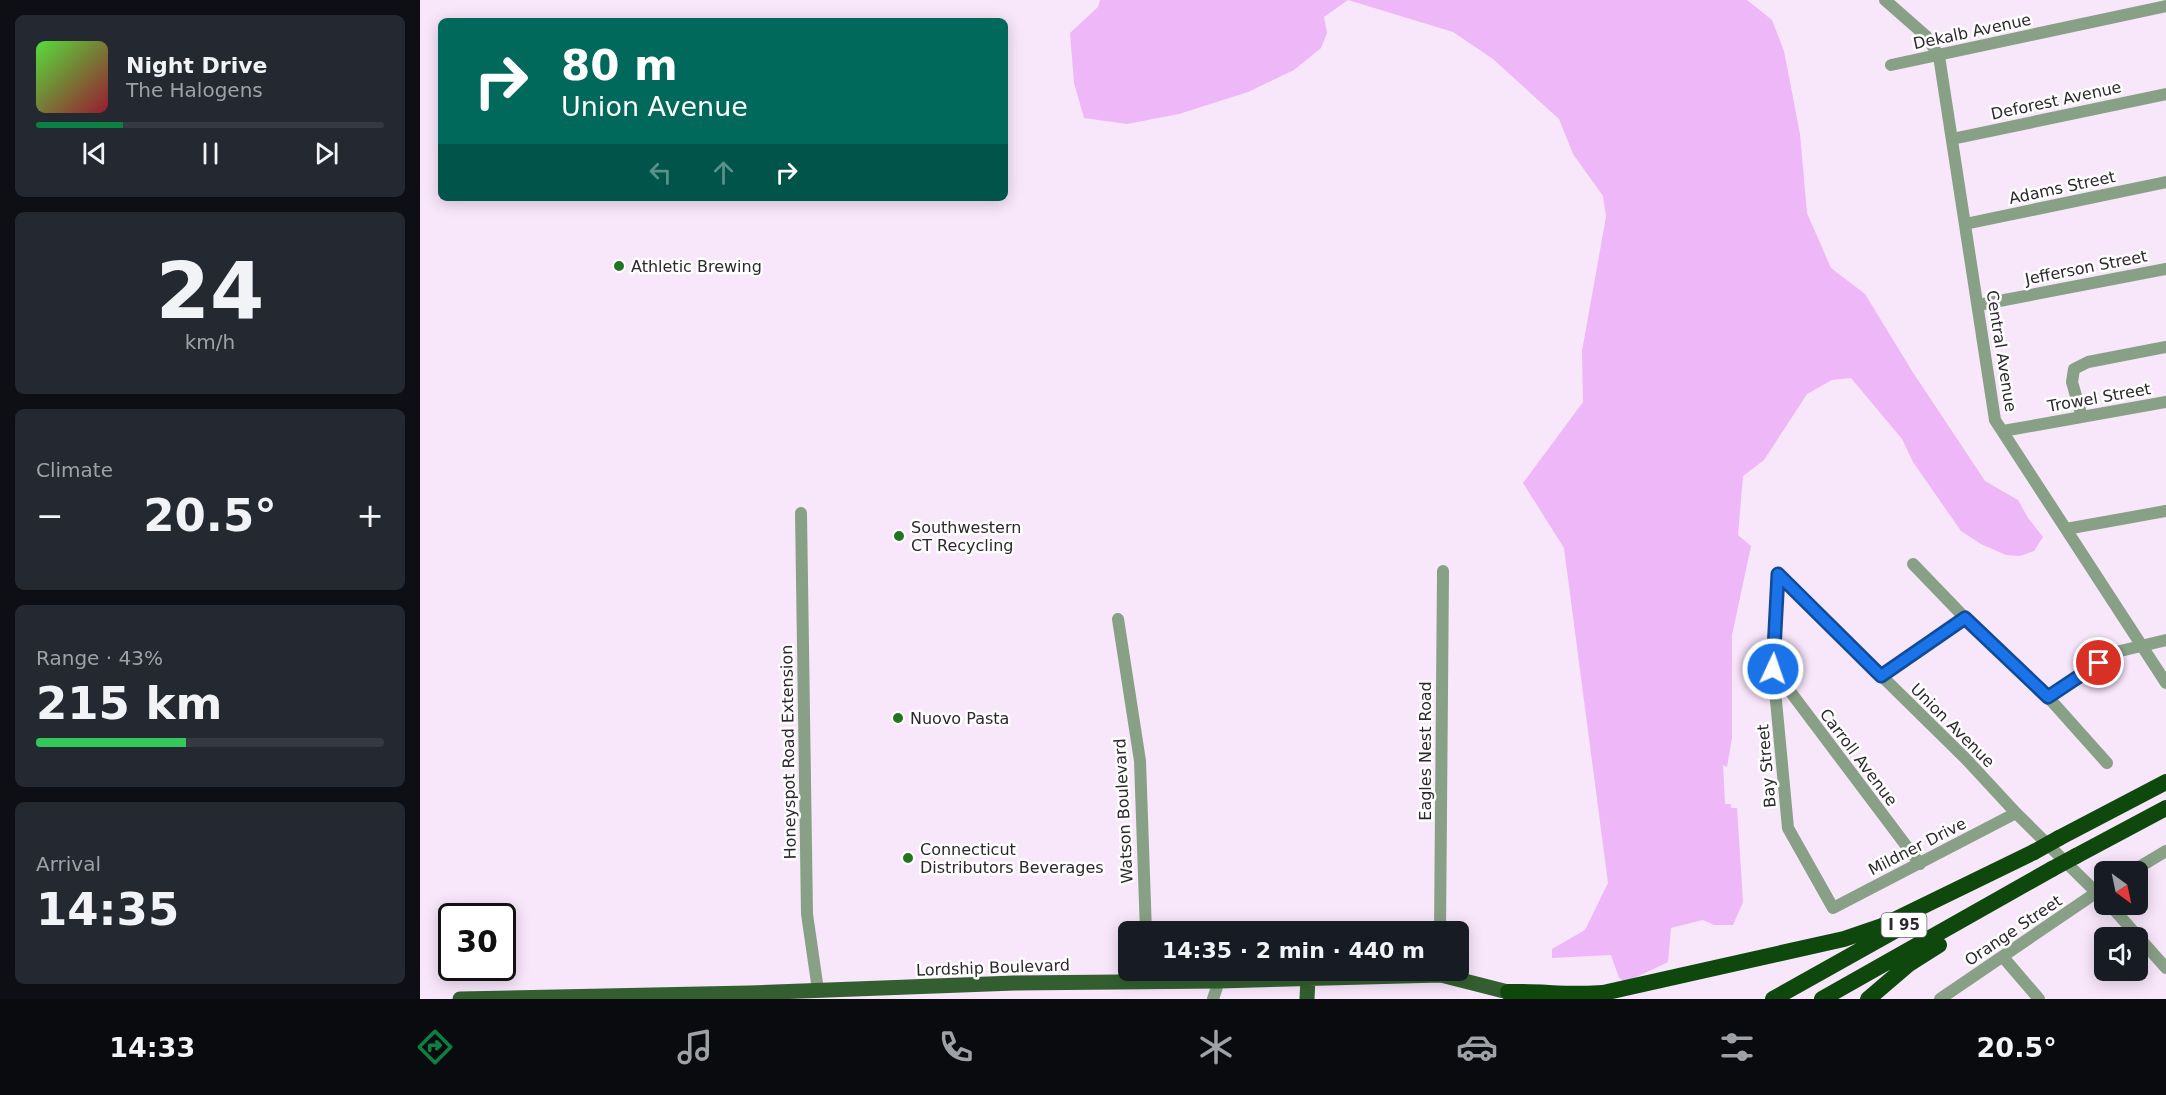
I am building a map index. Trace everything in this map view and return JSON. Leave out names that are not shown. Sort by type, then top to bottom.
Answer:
[{"type":"highway","name":"I 95","points":[[1773,999],[2059,838],[2166,782]]},
{"type":"highway","name":"I 95","points":[[1822,999],[2052,869],[2166,808]]},
{"type":"highway","points":[[1508,992],[1574,995],[1621,989],[1857,935],[1882,926],[2034,852]]},
{"type":"highway","points":[[1868,999],[1909,964],[1995,910],[2052,869]]},
{"type":"highway","points":[[1605,999],[1621,989]]},
{"type":"main road","name":"Lordship Boulevard","points":[[460,999],[818,990],[838,994],[1118,977]]},
{"type":"main road","points":[[1307,999],[1308,981]]},
{"type":"main road","name":"Lordship Boulevard","points":[[1469,981],[1524,999]]},
{"type":"street","name":"Central Avenue","points":[[1885,0],[1926,36],[1939,56],[1995,420],[2166,683]]},
{"type":"street","name":"Dekalb Avenue","points":[[1890,65],[2166,6]]},
{"type":"street","name":"Deforest Avenue","points":[[1952,139],[2166,94]]},
{"type":"street","name":"Adams Street","points":[[1965,224],[2166,182]]},
{"type":"street","name":"Jefferson Street","points":[[1978,305],[2166,269]]},
{"type":"street","points":[[2082,417],[2072,382],[2074,369],[2088,362],[2166,347]]},
{"type":"street","name":"Trowel Street","points":[[2002,431],[2166,402]]},
{"type":"street","points":[[2066,529],[2166,511]]},
{"type":"street","name":"Honeyspot Road Extension","points":[[801,513],[807,914],[818,990]]},
{"type":"street","points":[[1913,564],[1965,618],[2048,697],[2107,763]]},
{"type":"street","name":"Eagles Nest Road","points":[[1440,921],[1443,571]]},
{"type":"street","name":"Bay Street","points":[[1778,574],[1773,669],[1788,828],[1833,908]]},
{"type":"street","name":"Union Avenue","points":[[1778,574],[1966,759],[2016,813],[2094,886]]},
{"type":"street","points":[[1881,676],[1965,618]]},
{"type":"street","name":"Watson Boulevard","points":[[1118,619],[1140,761],[1146,921]]},
{"type":"street","points":[[2048,697],[2116,652],[2166,640]]},
{"type":"street","name":"Carroll Avenue","points":[[1773,669],[1920,864]]},
{"type":"street","name":"Mildner Drive","points":[[1833,908],[2016,813]]},
{"type":"street","points":[[2148,861],[2166,850]]},
{"type":"street","name":"Orange Street","points":[[1940,999],[2094,898]]},
{"type":"street","points":[[2119,915],[2166,968]]},
{"type":"street","points":[[2003,957],[2039,999]]},
{"type":"street","points":[[1213,999],[1219,981]]},
{"type":"shaded area","points":[[1100,0],[1348,0],[1324,17],[1327,33],[1321,48],[1294,70],[1248,92],[1179,114],[1127,124],[1084,118],[1074,83],[1070,33],[1098,7]]},
{"type":"shaded area","points":[[1348,0],[1747,0],[1772,20],[1784,51],[1800,134],[1807,213],[1831,268],[1865,294],[1912,371],[1985,481],[2018,500],[2043,537],[2034,551],[2020,556],[2006,555],[1981,544],[1961,531],[1913,462],[1902,439],[1851,378],[1832,380],[1807,394],[1764,460],[1743,476],[1738,535],[1751,546],[1732,635],[1732,738],[1727,767],[1723,765],[1725,804],[1731,804],[1731,808],[1737,808],[1743,902],[1733,925],[1714,925],[1703,920],[1671,928],[1668,962],[1626,982],[1619,978],[1611,955],[1552,958],[1552,949],[1585,930],[1608,883],[1564,548],[1523,483],[1583,402],[1582,351],[1606,217],[1603,196],[1573,154],[1559,119],[1493,59],[1453,32]]},
{"type":"place","name":"Athletic Brewing","points":[[619,266]]},
{"type":"place","name":"Southwestern CT Recycling","points":[[899,536]]},
{"type":"place","name":"Nuovo Pasta","points":[[898,718]]},
{"type":"place","name":"Connecticut Distributors Beverages","points":[[908,858]]},
{"type":"route","points":[[1773,669],[1778,574],[1881,676],[1965,618],[2048,697],[2099,663]]}]
